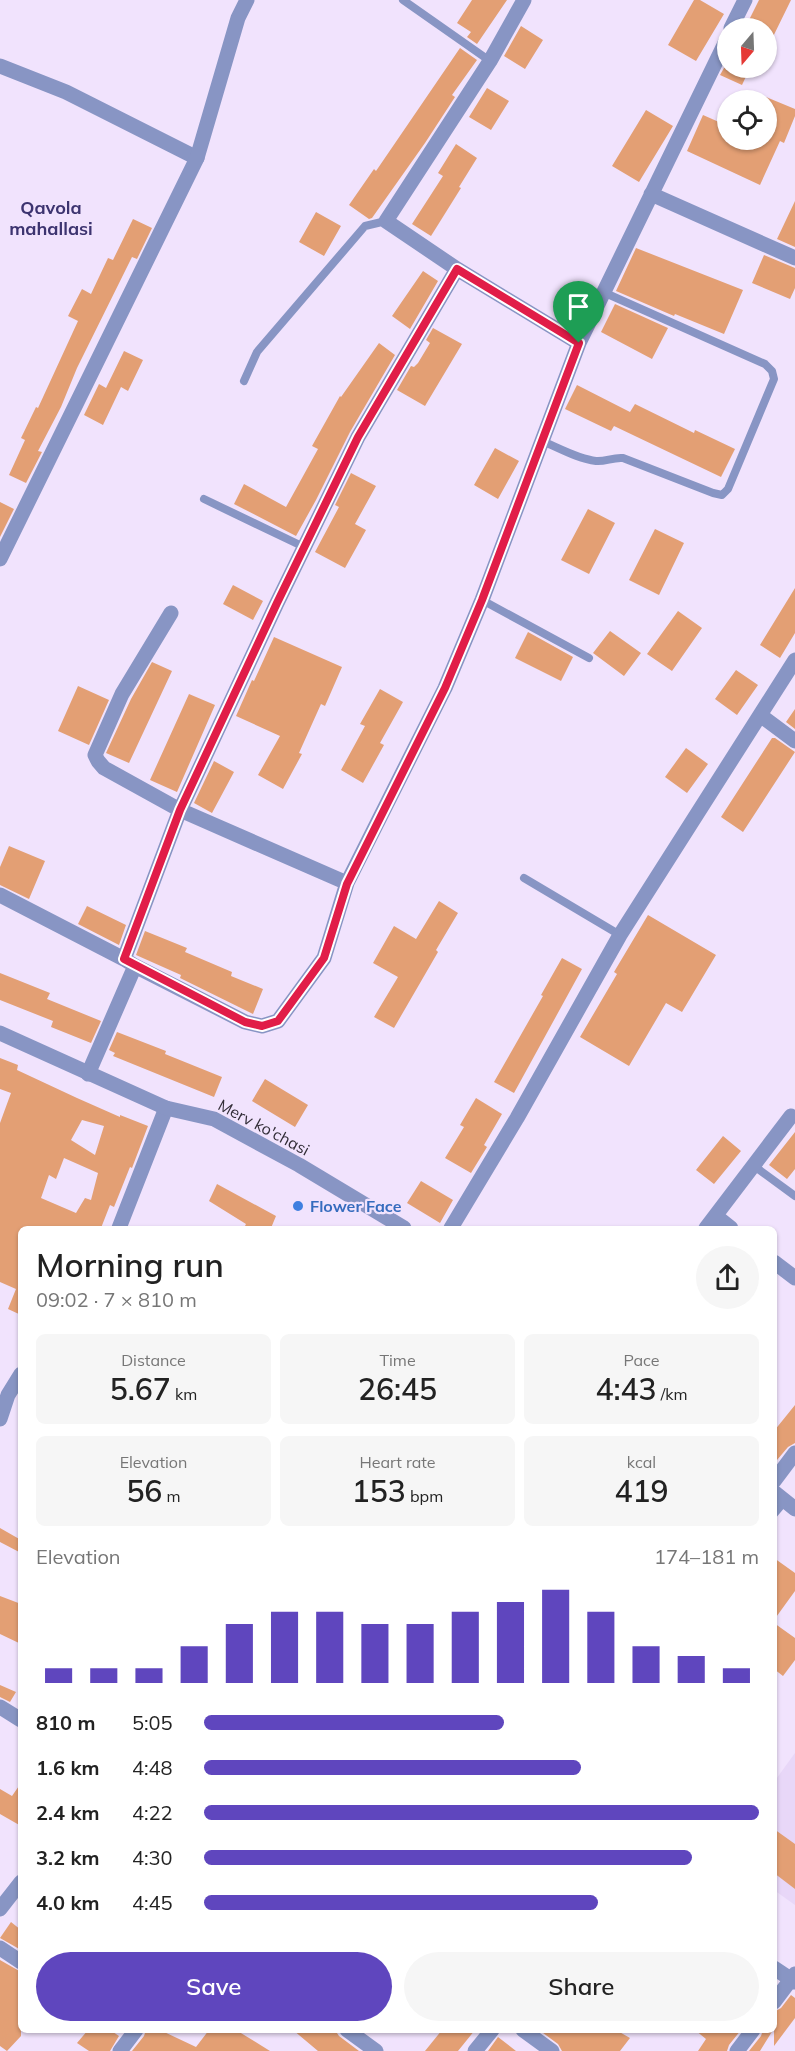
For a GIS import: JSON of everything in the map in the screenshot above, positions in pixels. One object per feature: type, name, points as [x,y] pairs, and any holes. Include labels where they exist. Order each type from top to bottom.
[{"type":"street","points":[[0,559],[197,158],[238,18],[247,0]]},
{"type":"street","points":[[524,0],[490,61],[386,221],[457,269],[579,343]]},
{"type":"street","points":[[736,18],[745,0]]},
{"type":"street","points":[[0,895],[245,1022],[262,1026],[278,1021],[324,958],[347,884],[445,688],[482,600],[579,343],[717,59]]},
{"type":"street","points":[[0,66],[66,92],[197,158]]},
{"type":"street","points":[[651,194],[795,258]]},
{"type":"street","points":[[88,1074],[130,962],[180,810],[358,437],[457,269]]},
{"type":"street","points":[[171,613],[123,694],[95,754],[98,761],[104,768],[180,810],[347,884]]},
{"type":"street","points":[[452,1226],[517,1118],[620,935],[795,660]]},
{"type":"street","points":[[760,716],[795,741]]},
{"type":"street","name":"Merv ko'chasi","points":[[0,1033],[166,1108],[214,1119],[299,1165],[401,1226]]},
{"type":"street","points":[[120,1226],[166,1108]]},
{"type":"street","points":[[711,1222],[791,1116]]},
{"type":"street","points":[[777,1264],[795,1278]]},
{"type":"street","points":[[0,1419],[8,1395],[18,1379]]},
{"type":"street","points":[[777,1477],[795,1453]]},
{"type":"street","points":[[0,1707],[18,1718]]},
{"type":"street","points":[[0,1909],[18,1886]]},
{"type":"street","points":[[0,1948],[18,1960]]},
{"type":"street","points":[[777,1970],[794,1978],[777,1998]]},
{"type":"street","points":[[120,2051],[131,2033]]},
{"type":"street","points":[[351,2033],[376,2051]]},
{"type":"street","points":[[475,2051],[490,2033]]},
{"type":"street","points":[[527,2033],[552,2051]]},
{"type":"street","points":[[737,2051],[751,2033]]},
{"type":"lane","points":[[403,0],[490,61]]},
{"type":"lane","points":[[244,381],[257,352],[365,226],[386,221]]},
{"type":"lane","points":[[542,441],[593,461],[604,462],[614,457],[623,458],[722,495],[728,489],[774,379],[772,371],[765,364],[603,292]]},
{"type":"lane","points":[[204,499],[304,548]]},
{"type":"lane","points":[[482,600],[589,658]]},
{"type":"lane","points":[[524,878],[620,935]]},
{"type":"lane","points":[[754,1166],[795,1196]]},
{"type":"shaded area","points":[[795,1753],[795,1905],[777,1892],[777,1778]]},
{"type":"building","points":[[472,0],[507,0],[477,44],[467,37],[471,32],[457,23]]},
{"type":"building","points":[[694,0],[700,0],[724,14],[722,18],[717,18],[717,26],[696,61],[668,45]]},
{"type":"building","points":[[759,0],[791,0],[777,29],[777,18],[750,18]]},
{"type":"building","points":[[521,26],[543,40],[525,69],[504,56]]},
{"type":"building","points":[[460,48],[477,60],[452,95],[455,97],[425,143],[372,218],[369,219],[349,205],[374,169],[376,171]]},
{"type":"building","points":[[727,78],[745,78],[742,85]]},
{"type":"building","points":[[487,88],[509,101],[491,130],[469,117]]},
{"type":"building","points":[[777,102],[795,109],[795,116],[784,143],[780,141],[777,148]]},
{"type":"building","points":[[646,110],[673,126],[639,182],[612,166]]},
{"type":"building","points":[[703,115],[717,121],[717,150],[776,150],[760,185],[687,151]]},
{"type":"building","points":[[456,144],[477,158],[431,236],[412,224],[443,176],[438,173]]},
{"type":"building","points":[[795,201],[795,247],[777,239]]},
{"type":"building","points":[[316,212],[341,226],[324,256],[299,242]]},
{"type":"building","points":[[133,219],[152,228],[137,259],[132,257],[77,368],[61,407],[38,451],[42,452],[26,483],[9,475],[25,440],[21,438],[36,407],[38,408],[78,321],[68,316],[82,289],[91,294],[108,258],[113,260]]},
{"type":"building","points":[[636,248],[743,290],[724,334],[616,291]]},
{"type":"building","points":[[764,255],[795,268],[795,288],[790,299],[752,283]]},
{"type":"building","points":[[423,271],[438,281],[410,329],[392,316]]},
{"type":"building","points":[[615,304],[668,328],[652,359],[601,332]]},
{"type":"building","points":[[433,328],[462,344],[425,406],[397,390],[411,366],[414,367],[418,363],[430,343],[426,340]]},
{"type":"building","points":[[379,343],[395,355],[350,432],[296,536],[234,504],[244,484],[286,507],[318,449],[312,446],[340,396]]},
{"type":"building","points":[[124,351],[143,360],[128,391],[121,387],[103,425],[84,415],[99,384],[106,388]]},
{"type":"building","points":[[577,385],[630,412],[635,404],[694,433],[695,430],[735,449],[721,477],[614,426],[611,431],[565,409]]},
{"type":"building","points":[[495,448],[519,461],[498,499],[474,485]]},
{"type":"building","points":[[351,473],[376,486],[355,524],[366,530],[345,568],[315,552],[339,507],[335,505]]},
{"type":"building","points":[[0,502],[14,509],[0,537]]},
{"type":"building","points":[[588,509],[615,523],[589,574],[561,560]]},
{"type":"building","points":[[655,529],[684,543],[659,595],[629,580]]},
{"type":"building","points":[[233,585],[263,601],[253,620],[223,604]]},
{"type":"building","points":[[795,588],[795,633],[780,658],[760,645]]},
{"type":"building","points":[[678,611],[702,628],[672,671],[647,654]]},
{"type":"building","points":[[610,631],[641,653],[624,676],[593,653]]},
{"type":"building","points":[[528,632],[573,657],[561,681],[515,658]]},
{"type":"building","points":[[274,637],[342,667],[325,706],[321,704],[299,753],[302,754],[283,789],[258,775],[280,736],[236,716]]},
{"type":"building","points":[[152,662],[172,671],[129,763],[106,753],[131,699]]},
{"type":"building","points":[[736,670],[758,685],[737,715],[715,699]]},
{"type":"building","points":[[78,686],[109,700],[89,745],[58,731]]},
{"type":"building","points":[[380,689],[403,702],[380,743],[384,745],[363,783],[341,770],[365,726],[360,724]]},
{"type":"building","points":[[189,694],[215,705],[177,792],[150,780]]},
{"type":"building","points":[[795,709],[795,729],[786,722]]},
{"type":"building","points":[[772,738],[795,752],[743,832],[721,817]]},
{"type":"building","points":[[686,748],[708,764],[687,793],[665,777]]},
{"type":"building","points":[[214,761],[234,772],[212,813],[194,803]]},
{"type":"building","points":[[9,846],[45,861],[29,899],[0,885],[0,867]]},
{"type":"building","points":[[439,901],[458,913],[394,1028],[374,1017],[398,977],[373,963],[394,926],[416,939]]},
{"type":"building","points":[[87,906],[126,925],[119,945],[78,924]]},
{"type":"building","points":[[648,915],[716,955],[682,1012],[666,1003],[629,1066],[580,1037],[617,974],[614,972]]},
{"type":"building","points":[[145,931],[187,948],[185,952],[232,972],[231,976],[263,989],[253,1014],[180,978],[181,975],[136,955]]},
{"type":"building","points":[[562,958],[582,969],[514,1093],[494,1082]]},
{"type":"building","points":[[0,973],[50,993],[47,999],[101,1021],[91,1043],[51,1027],[53,1021],[0,1000]]},
{"type":"building","points":[[117,1032],[166,1051],[165,1054],[222,1077],[214,1097],[113,1056],[115,1053],[109,1050]]},
{"type":"building","points":[[0,1058],[18,1065],[17,1070],[77,1098],[120,1117],[120,1115],[148,1126],[114,1207],[110,1205],[102,1226],[18,1226],[18,1314],[8,1309],[16,1289],[0,1282],[0,1123],[11,1093],[0,1089]],"holes":[[[82,1120],[104,1126],[95,1155],[71,1140]],[[64,1158],[98,1173],[91,1200],[85,1198],[76,1213],[41,1198],[49,1175],[56,1179]]]},
{"type":"building","points":[[265,1079],[308,1105],[295,1127],[252,1101]]},
{"type":"building","points":[[476,1098],[502,1114],[484,1145],[487,1147],[471,1173],[445,1158],[464,1127],[460,1125]]},
{"type":"building","points":[[795,1132],[795,1169],[787,1179],[769,1165]]},
{"type":"building","points":[[723,1136],[741,1151],[714,1184],[696,1170]]},
{"type":"building","points":[[421,1181],[453,1200],[440,1223],[407,1203]]},
{"type":"building","points":[[217,1184],[276,1216],[272,1226],[245,1226],[246,1224],[209,1201]]},
{"type":"building","points":[[795,1405],[795,1443],[788,1447],[777,1460],[777,1427]]},
{"type":"building","points":[[0,1528],[18,1538],[18,1551],[0,1542]]},
{"type":"building","points":[[777,1560],[795,1573],[795,1591],[777,1616]]},
{"type":"building","points":[[0,1596],[18,1603],[18,1643],[0,1634]]},
{"type":"building","points":[[777,1625],[795,1638],[795,1660],[783,1676],[777,1671]]},
{"type":"building","points":[[0,1685],[16,1692],[10,1702],[0,1697]]},
{"type":"building","points":[[18,1787],[18,1824],[0,1814],[0,1789],[12,1796]]},
{"type":"building","points":[[777,1831],[795,1844],[795,1889],[777,1875]]},
{"type":"building","points":[[11,1922],[18,1928],[18,1948],[0,1938]]},
{"type":"building","points":[[0,1960],[18,1970],[18,2033],[21,2033],[21,2036],[7,2051],[0,2046]]},
{"type":"building","points":[[791,1995],[795,1998],[795,2018],[774,2046],[774,2033],[777,2033],[777,2010]]},
{"type":"building","points":[[85,2033],[114,2033],[119,2036],[110,2051],[89,2051],[77,2043]]},
{"type":"building","points":[[145,2033],[166,2033],[196,2047],[207,2033],[241,2033],[270,2051],[132,2051]]},
{"type":"building","points":[[297,2033],[337,2033],[359,2051],[318,2051]]},
{"type":"building","points":[[440,2033],[473,2033],[458,2051],[425,2051]]},
{"type":"building","points":[[543,2033],[621,2033],[630,2038],[620,2051],[562,2051],[558,2044]]},
{"type":"building","points":[[699,2033],[739,2033],[727,2051],[698,2051],[706,2039]]},
{"type":"building","points":[[762,2033],[771,2033],[760,2051],[749,2051]]},
{"type":"building","points":[[498,2037],[516,2051],[488,2051]]},
{"type":"place","name":"Flower Face","points":[[298,1206]]},
{"type":"district","name":"Qavola mahallasi","points":[[51,217]]},
{"type":"route","points":[[457,269],[579,343],[482,600],[445,688],[347,884],[324,958],[278,1021],[262,1026],[245,1022],[124,959],[180,810],[277,603],[358,437],[457,269]]}]
